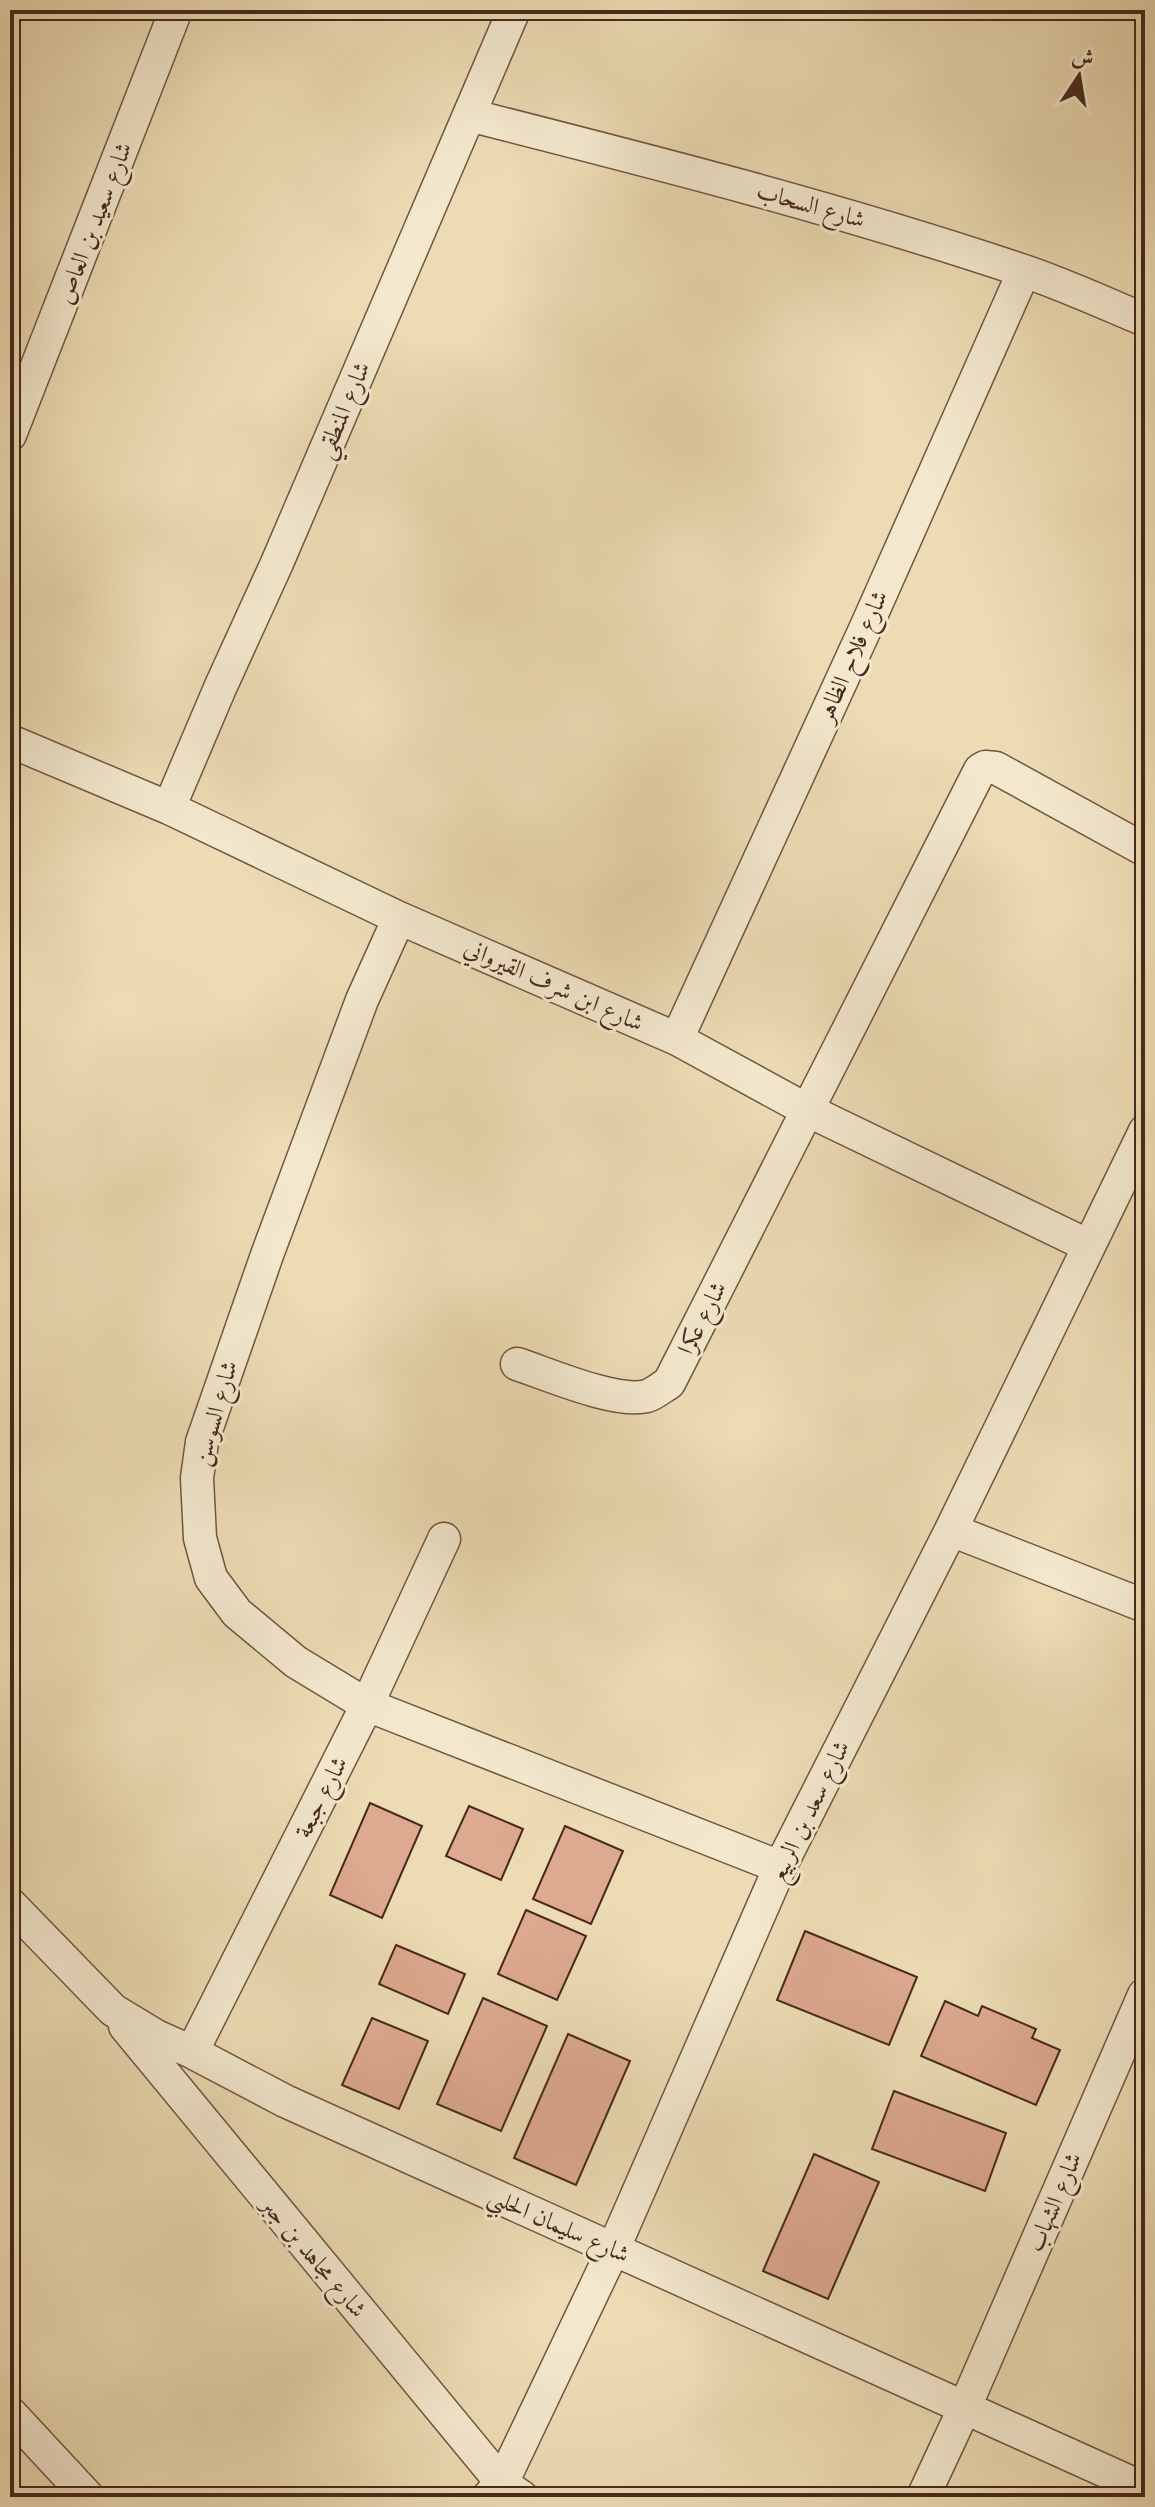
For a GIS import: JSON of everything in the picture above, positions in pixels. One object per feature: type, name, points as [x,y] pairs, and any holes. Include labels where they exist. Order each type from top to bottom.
[{"type":"street","name":"شارع سعيد بن العاص","points":[[10,435],[176,10]]},
{"type":"street","name":"شارع المنطقي","points":[[169,808],[514,10]]},
{"type":"street","name":"شارع السحاب","points":[[469,115],[728,181],[871,222],[1024,271],[1145,320]]},
{"type":"street","name":"شارع فلاح الظاهر","points":[[677,1039],[860,640],[1024,271]]},
{"type":"street","name":"شارع ابن شرف القيرواني","points":[[10,741],[169,808],[399,918],[677,1039],[807,1110],[1089,1246]]},
{"type":"street","name":"شارع عكرا","points":[[517,1364],[606,1394],[648,1396],[669,1383],[980,770],[996,768],[1145,850]]},
{"type":"street","name":"شارع السوسن","points":[[399,918],[362,1000],[267,1255],[202,1442],[197,1478],[200,1538],[211,1578],[237,1613],[296,1662],[367,1705],[780,1867]]},
{"type":"street","name":"شارع سعد بن الربيع","points":[[504,2492],[780,1867],[951,1530],[1145,1131]]},
{"type":"street","points":[[951,1530],[1145,1606]]},
{"type":"street","name":"شارع جبعة","points":[[192,2052],[367,1705],[444,1539]]},
{"type":"street","name":"شارع سليمان الحلبي","points":[[10,1904],[113,2010],[156,2036],[285,2101],[1145,2489]]},
{"type":"street","name":"شارع الشهاب","points":[[923,2497],[1144,1995]]},
{"type":"street","name":"شارع مجاهد بن جبر","points":[[113,2010],[504,2492]]},
{"type":"street","points":[[10,2413],[88,2497]]},
{"type":"building","points":[[370,1803],[422,1826],[382,1918],[330,1895]]},
{"type":"building","points":[[469,1806],[523,1829],[501,1880],[446,1856]]},
{"type":"building","points":[[565,1826],[623,1851],[591,1924],[533,1899]]},
{"type":"building","points":[[526,1910],[586,1936],[557,2000],[498,1974]]},
{"type":"building","points":[[805,1931],[917,1977],[889,2045],[777,2000]]},
{"type":"building","points":[[396,1945],[465,1974],[448,2014],[379,1984]]},
{"type":"building","points":[[483,1998],[547,2026],[501,2131],[437,2104]]},
{"type":"building","points":[[945,2001],[978,2016],[982,2006],[1036,2029],[1032,2038],[1060,2050],[1036,2105],[921,2056]]},
{"type":"building","points":[[372,2018],[428,2041],[399,2109],[342,2085]]},
{"type":"building","points":[[568,2034],[630,2061],[576,2185],[514,2158]]},
{"type":"building","points":[[894,2091],[1006,2133],[985,2191],[872,2149]]},
{"type":"building","points":[[814,2154],[879,2182],[828,2299],[763,2271]]}]
